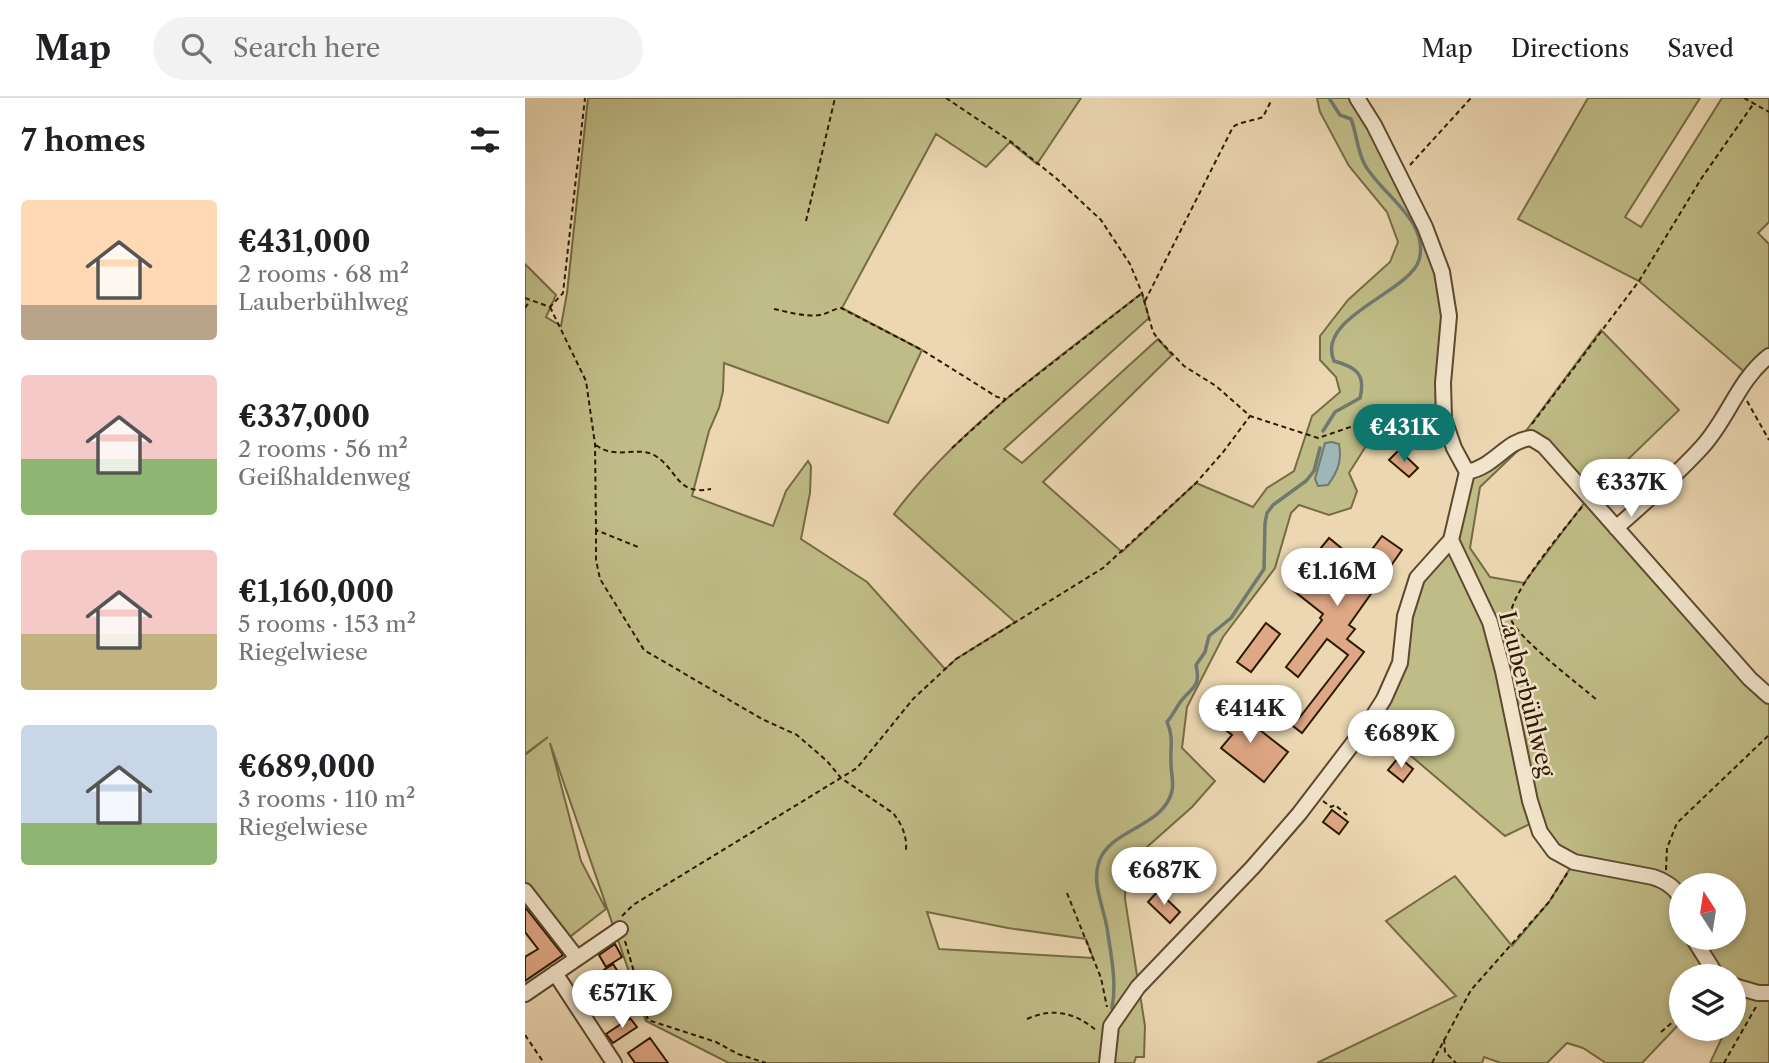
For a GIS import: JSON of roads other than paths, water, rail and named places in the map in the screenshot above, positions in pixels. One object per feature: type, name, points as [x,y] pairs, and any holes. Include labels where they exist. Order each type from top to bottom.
[{"type":"street","points":[[1107,1063],[1111,1026],[1138,986],[1253,867],[1314,794],[1384,699],[1400,663],[1405,617],[1417,578],[1451,540],[1467,472],[1454,448],[1444,419],[1443,383],[1450,316],[1442,272],[1425,227],[1374,125],[1357,98]]},
{"type":"street","points":[[1616,528],[1703,447],[1738,392],[1758,365],[1769,356]]},
{"type":"street","points":[[1467,472],[1480,469],[1520,439],[1531,438],[1543,446],[1750,679],[1769,696]]},
{"type":"street","name":"Lauberbühlweg","points":[[1451,540],[1490,622],[1530,801],[1540,832],[1554,850],[1574,862],[1653,877],[1669,885]]},
{"type":"street","points":[[525,891],[577,957]]},
{"type":"street","points":[[525,994],[620,929]]},
{"type":"street","points":[[555,973],[614,1063]]},
{"type":"water","points":[[1325,443],[1339,444],[1338,466],[1328,485],[1318,486],[1315,479]]},
{"type":"waterway","points":[[1323,431],[1335,412],[1360,398],[1362,390],[1357,373],[1334,361],[1332,345],[1338,331],[1350,318],[1412,272],[1419,260],[1420,246],[1411,220],[1365,165],[1351,119],[1340,115],[1329,98]]},
{"type":"waterway","points":[[1112,1008],[1113,968],[1098,892],[1098,864],[1109,846],[1151,819],[1167,802],[1173,785],[1171,738],[1167,722],[1197,682],[1196,665],[1205,652],[1209,636],[1231,618],[1264,569],[1267,513],[1273,505],[1306,481],[1314,471],[1320,448]]}]
